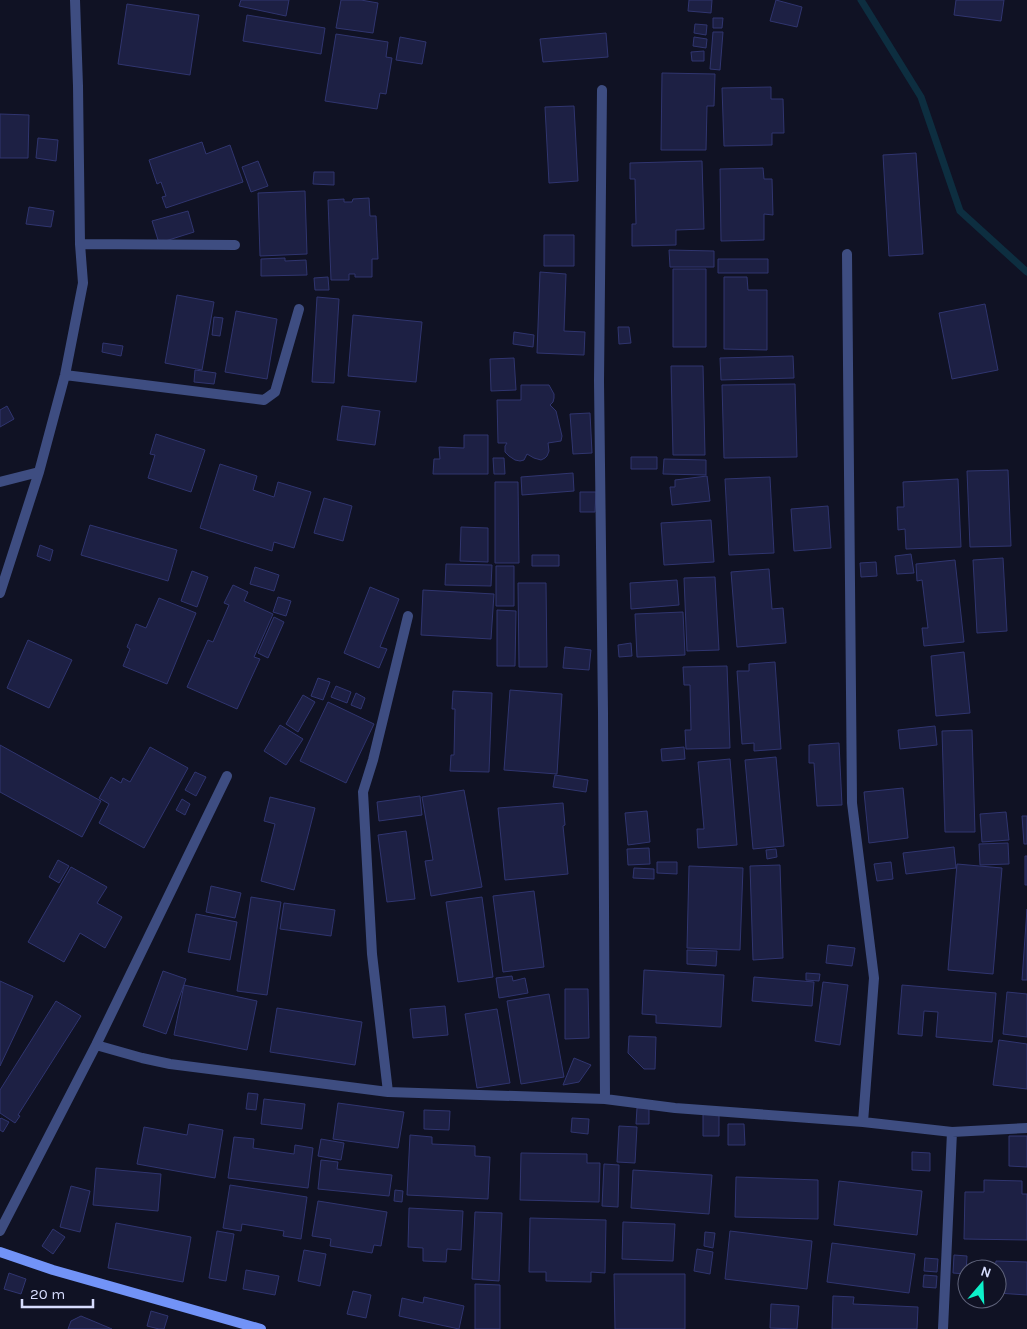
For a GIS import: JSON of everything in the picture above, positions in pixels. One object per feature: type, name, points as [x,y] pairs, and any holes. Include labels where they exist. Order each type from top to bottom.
[{"type":"street","points":[[0,593],[38,472],[65,375],[83,283],[80,244],[75,0]]},
{"type":"street","points":[[602,90],[600,381],[605,1099]]},
{"type":"street","points":[[80,244],[235,245]]},
{"type":"street","points":[[846,254],[852,803],[874,978],[863,1122]]},
{"type":"street","points":[[65,375],[264,400],[275,392],[299,309]]},
{"type":"street","points":[[0,482],[38,472]]},
{"type":"street","points":[[388,1092],[372,954],[364,792],[408,616]]},
{"type":"street","points":[[0,1231],[96,1045],[227,776]]},
{"type":"street","points":[[96,1045],[170,1064],[388,1092],[605,1099],[675,1108],[863,1122],[952,1132],[1027,1128]]},
{"type":"street","points":[[943,1329],[952,1132]]},
{"type":"street","points":[[0,1252],[53,1270],[261,1329]]},
{"type":"building","points":[[241,0],[289,0],[286,16],[239,6]]},
{"type":"building","points":[[341,0],[361,0],[378,3],[373,33],[336,28]]},
{"type":"building","points":[[689,0],[712,0],[711,13],[688,11]]},
{"type":"building","points":[[776,0],[802,7],[797,27],[770,21]]},
{"type":"building","points":[[956,0],[1004,0],[1001,21],[954,15]]},
{"type":"building","points":[[127,4],[199,15],[190,75],[118,64]]},
{"type":"building","points":[[247,15],[325,28],[321,54],[243,41]]},
{"type":"building","points":[[713,18],[723,18],[722,28],[713,28]]},
{"type":"building","points":[[695,24],[707,25],[706,35],[694,33]]},
{"type":"building","points":[[713,32],[723,32],[720,70],[710,69]]},
{"type":"building","points":[[606,33],[608,57],[543,62],[540,39]]},
{"type":"building","points":[[336,34],[388,42],[386,57],[392,58],[386,94],[380,93],[377,109],[325,101]]},
{"type":"building","points":[[400,37],[426,42],[422,64],[396,60]]},
{"type":"building","points":[[694,37],[707,39],[706,48],[693,46]]},
{"type":"building","points":[[704,51],[704,61],[692,61],[691,52]]},
{"type":"building","points":[[662,73],[715,74],[714,106],[707,106],[706,150],[661,150]]},
{"type":"building","points":[[771,87],[771,99],[783,99],[784,133],[772,133],[772,145],[724,146],[722,88]]},
{"type":"building","points":[[574,106],[578,181],[549,183],[545,107]]},
{"type":"building","points":[[0,114],[29,115],[28,158],[0,158]]},
{"type":"building","points":[[38,138],[58,140],[56,161],[36,158]]},
{"type":"building","points":[[202,142],[206,154],[230,145],[243,182],[166,208],[162,197],[166,196],[161,182],[157,184],[149,160]]},
{"type":"building","points":[[916,153],[923,254],[889,256],[883,155]]},
{"type":"building","points":[[258,161],[268,186],[251,192],[242,167]]},
{"type":"building","points":[[702,161],[704,229],[676,230],[676,245],[632,246],[632,224],[636,224],[635,179],[630,179],[630,163]]},
{"type":"building","points":[[763,168],[764,179],[772,179],[773,215],[764,214],[764,240],[721,241],[720,169]]},
{"type":"building","points":[[314,172],[334,172],[334,185],[313,184]]},
{"type":"building","points":[[305,191],[307,254],[260,256],[258,193]]},
{"type":"building","points":[[369,198],[370,216],[376,216],[378,259],[372,259],[372,277],[355,277],[355,274],[349,274],[349,280],[331,280],[328,200],[344,199],[344,202],[352,202],[353,199]]},
{"type":"building","points":[[29,207],[54,211],[51,227],[26,224]]},
{"type":"building","points":[[188,211],[194,232],[159,243],[152,221]]},
{"type":"building","points":[[544,235],[574,235],[574,266],[544,266]]},
{"type":"building","points":[[669,250],[714,251],[714,267],[670,267]]},
{"type":"building","points":[[285,258],[285,261],[306,260],[307,275],[261,276],[261,259]]},
{"type":"building","points":[[718,259],[768,259],[768,273],[718,273]]},
{"type":"building","points":[[673,269],[706,269],[706,347],[673,347]]},
{"type":"building","points":[[540,272],[566,274],[564,331],[585,332],[584,355],[537,353]]},
{"type":"building","points":[[328,277],[329,290],[315,290],[314,278]]},
{"type":"building","points":[[724,277],[747,277],[748,290],[767,290],[767,350],[724,349]]},
{"type":"building","points":[[177,295],[214,302],[202,370],[165,363]]},
{"type":"building","points":[[317,297],[339,299],[334,383],[312,382]]},
{"type":"building","points":[[985,304],[998,370],[952,379],[939,313]]},
{"type":"building","points":[[236,311],[277,319],[267,379],[225,372]]},
{"type":"building","points":[[353,315],[422,322],[416,382],[348,376]]},
{"type":"building","points":[[214,317],[223,318],[220,336],[212,335]]},
{"type":"building","points":[[618,327],[629,327],[631,343],[619,344]]},
{"type":"building","points":[[514,332],[534,335],[533,347],[513,344]]},
{"type":"building","points":[[103,343],[123,346],[121,356],[102,352]]},
{"type":"building","points":[[793,356],[794,378],[721,380],[720,358]]},
{"type":"building","points":[[514,358],[516,390],[491,391],[490,359]]},
{"type":"building","points":[[671,366],[703,366],[705,455],[673,455]]},
{"type":"building","points":[[195,370],[216,373],[214,384],[194,382]]},
{"type":"building","points":[[795,384],[797,457],[724,458],[722,385]]},
{"type":"building","points":[[521,385],[549,385],[554,394],[553,402],[550,405],[556,411],[562,436],[561,441],[548,443],[549,451],[547,456],[541,460],[527,454],[524,460],[515,460],[505,452],[507,443],[498,443],[497,400],[521,400]]},
{"type":"building","points":[[7,406],[14,419],[0,427],[0,410]]},
{"type":"building","points":[[342,406],[380,411],[375,445],[337,440]]},
{"type":"building","points":[[590,413],[592,453],[573,454],[570,414]]},
{"type":"building","points":[[156,434],[205,450],[191,492],[148,478],[155,455],[150,454]]},
{"type":"building","points":[[464,435],[488,435],[488,474],[433,474],[434,459],[440,459],[439,447],[464,448]]},
{"type":"building","points":[[631,457],[657,457],[657,469],[631,469]]},
{"type":"building","points":[[493,458],[504,458],[505,474],[494,474]]},
{"type":"building","points":[[664,459],[706,460],[706,475],[663,474]]},
{"type":"building","points":[[220,464],[257,476],[253,490],[274,497],[278,482],[311,492],[294,548],[274,542],[272,551],[200,528]]},
{"type":"building","points":[[1008,470],[1011,546],[970,547],[967,471]]},
{"type":"building","points":[[573,473],[574,491],[522,495],[521,477]]},
{"type":"building","points":[[707,476],[710,501],[672,505],[670,487],[675,487],[675,480]]},
{"type":"building","points":[[770,477],[774,553],[729,555],[725,479]]},
{"type":"building","points":[[958,479],[961,547],[906,549],[905,529],[898,530],[897,507],[904,507],[903,482]]},
{"type":"building","points":[[495,482],[518,482],[519,563],[495,563]]},
{"type":"building","points":[[580,492],[596,492],[595,512],[580,512]]},
{"type":"building","points":[[324,498],[352,506],[343,541],[314,533]]},
{"type":"building","points":[[828,506],[831,548],[794,551],[791,509]]},
{"type":"building","points":[[711,520],[714,562],[664,565],[661,523]]},
{"type":"building","points":[[90,525],[177,550],[168,581],[81,555]]},
{"type":"building","points":[[461,527],[488,528],[488,562],[460,561]]},
{"type":"building","points":[[40,545],[53,550],[50,561],[37,556]]},
{"type":"building","points":[[911,554],[914,573],[897,574],[895,556]]},
{"type":"building","points":[[532,555],[559,555],[559,566],[532,566]]},
{"type":"building","points":[[1003,558],[1007,631],[977,633],[973,560]]},
{"type":"building","points":[[955,560],[964,642],[924,646],[922,628],[928,628],[922,580],[917,581],[916,564]]},
{"type":"building","points":[[876,562],[877,576],[861,577],[860,563]]},
{"type":"building","points":[[446,564],[492,565],[491,586],[445,585]]},
{"type":"building","points":[[496,566],[514,566],[514,606],[496,606]]},
{"type":"building","points":[[255,567],[279,575],[274,591],[250,584]]},
{"type":"building","points":[[769,569],[772,609],[783,608],[786,643],[737,647],[731,572]]},
{"type":"building","points":[[192,571],[208,577],[197,607],[181,601]]},
{"type":"building","points":[[715,577],[719,650],[687,651],[684,578]]},
{"type":"building","points":[[677,580],[679,605],[631,609],[630,583]]},
{"type":"building","points":[[518,583],[546,583],[547,667],[519,667]]},
{"type":"building","points":[[233,585],[248,592],[244,601],[273,614],[254,657],[260,659],[237,709],[187,687],[208,640],[213,642],[229,605],[224,603]]},
{"type":"building","points":[[370,587],[399,599],[380,647],[387,649],[379,668],[344,653]]},
{"type":"building","points":[[423,590],[494,594],[491,639],[421,635]]},
{"type":"building","points":[[278,597],[291,601],[286,616],[273,612]]},
{"type":"building","points":[[159,598],[196,613],[167,684],[123,666],[130,649],[127,647],[136,624],[146,628]]},
{"type":"building","points":[[497,610],[516,611],[515,666],[497,666]]},
{"type":"building","points":[[683,612],[685,655],[637,657],[635,614]]},
{"type":"building","points":[[274,617],[284,622],[268,658],[258,653]]},
{"type":"building","points":[[28,640],[72,660],[49,708],[7,688]]},
{"type":"building","points":[[631,643],[632,656],[619,657],[618,645]]},
{"type":"building","points":[[565,647],[591,650],[589,670],[563,668]]},
{"type":"building","points":[[964,652],[970,713],[936,716],[931,656]]},
{"type":"building","points":[[775,662],[781,749],[754,751],[754,743],[742,744],[737,671],[749,671],[749,664]]},
{"type":"building","points":[[727,666],[730,748],[686,749],[685,730],[691,730],[690,685],[684,685],[683,667]]},
{"type":"building","points":[[318,678],[330,682],[323,700],[311,696]]},
{"type":"building","points":[[336,686],[351,692],[347,703],[331,697]]},
{"type":"building","points":[[510,690],[562,694],[557,774],[504,770]]},
{"type":"building","points":[[453,691],[492,693],[489,772],[450,771],[451,755],[454,755],[455,709],[452,709]]},
{"type":"building","points":[[356,693],[365,698],[361,709],[351,705]]},
{"type":"building","points":[[303,695],[315,702],[298,732],[286,724]]},
{"type":"building","points":[[328,702],[374,724],[346,783],[300,761]]},
{"type":"building","points":[[280,725],[303,739],[286,765],[264,751]]},
{"type":"building","points":[[935,726],[937,745],[900,749],[898,730]]},
{"type":"building","points":[[972,730],[975,832],[945,832],[942,731]]},
{"type":"building","points":[[839,743],[842,805],[817,806],[814,763],[809,763],[809,745]]},
{"type":"building","points":[[0,745],[101,801],[82,837],[0,792]]},
{"type":"building","points":[[150,747],[188,768],[144,848],[99,823],[109,804],[99,798],[111,777],[121,783],[123,778],[130,782]]},
{"type":"building","points":[[684,747],[685,759],[662,761],[661,749]]},
{"type":"building","points":[[776,757],[784,846],[753,849],[745,760]]},
{"type":"building","points":[[730,759],[737,845],[698,848],[697,829],[704,829],[698,762]]},
{"type":"building","points":[[195,772],[206,777],[196,796],[185,790]]},
{"type":"building","points":[[555,775],[588,780],[586,792],[553,787]]},
{"type":"building","points":[[903,788],[908,838],[869,843],[864,792]]},
{"type":"building","points":[[464,790],[482,887],[431,896],[425,861],[433,860],[422,797]]},
{"type":"building","points":[[420,796],[422,815],[379,821],[377,802]]},
{"type":"building","points":[[270,797],[315,808],[294,890],[261,881],[275,824],[264,821]]},
{"type":"building","points":[[182,799],[190,804],[185,815],[176,810]]},
{"type":"building","points":[[563,803],[565,825],[563,826],[568,874],[505,880],[498,808]]},
{"type":"building","points":[[647,811],[650,842],[628,845],[625,813]]},
{"type":"building","points":[[1006,812],[1009,840],[982,842],[980,814]]},
{"type":"building","points":[[1022,816],[1027,816],[1027,844],[1024,844]]},
{"type":"building","points":[[406,831],[415,899],[387,902],[378,835]]},
{"type":"building","points":[[1008,843],[1009,864],[980,865],[979,844]]},
{"type":"building","points":[[954,847],[956,868],[906,874],[903,853]]},
{"type":"building","points":[[649,848],[650,864],[628,865],[627,849]]},
{"type":"building","points":[[776,849],[777,857],[767,859],[766,850]]},
{"type":"building","points":[[1025,856],[1027,856],[1027,885],[1025,885]]},
{"type":"building","points":[[58,860],[69,866],[59,883],[49,877]]},
{"type":"building","points":[[657,862],[677,862],[677,874],[657,873]]},
{"type":"building","points":[[891,862],[893,879],[877,881],[874,864]]},
{"type":"building","points":[[957,864],[1002,868],[993,974],[948,970]]},
{"type":"building","points":[[780,865],[783,958],[753,960],[750,866]]},
{"type":"building","points":[[689,866],[743,868],[740,950],[687,948]]},
{"type":"building","points":[[71,867],[107,887],[97,903],[122,917],[105,948],[80,933],[64,962],[28,942]]},
{"type":"building","points":[[634,868],[654,869],[654,879],[633,878]]},
{"type":"building","points":[[211,886],[241,893],[235,918],[206,912]]},
{"type":"building","points":[[534,891],[544,967],[503,972],[493,896]]},
{"type":"building","points":[[251,897],[281,902],[267,995],[237,991]]},
{"type":"building","points":[[482,897],[493,977],[458,982],[446,902]]},
{"type":"building","points":[[284,903],[335,910],[331,936],[280,929]]},
{"type":"building","points":[[1027,909],[1027,980],[1022,980]]},
{"type":"building","points":[[196,914],[237,922],[230,960],[188,952]]},
{"type":"building","points":[[828,945],[855,948],[852,966],[826,963]]},
{"type":"building","points":[[687,950],[717,951],[716,966],[687,964]]},
{"type":"building","points":[[644,970],[724,975],[721,1027],[656,1023],[656,1015],[642,1014]]},
{"type":"building","points":[[163,971],[186,979],[166,1034],[143,1026]]},
{"type":"building","points":[[806,973],[820,974],[819,981],[806,980]]},
{"type":"building","points":[[512,976],[513,981],[525,978],[528,993],[499,998],[496,978]]},
{"type":"building","points":[[754,977],[814,982],[812,1006],[752,1001]]},
{"type":"building","points":[[0,981],[33,996],[0,1066]]},
{"type":"building","points":[[823,982],[848,985],[840,1045],[815,1041]]},
{"type":"building","points":[[184,985],[257,1001],[247,1050],[174,1035]]},
{"type":"building","points":[[902,985],[996,993],[992,1042],[936,1037],[938,1012],[924,1011],[922,1036],[898,1034]]},
{"type":"building","points":[[565,989],[588,989],[589,1038],[565,1039]]},
{"type":"building","points":[[1007,992],[1027,994],[1027,1037],[1003,1034]]},
{"type":"building","points":[[549,994],[564,1077],[521,1084],[507,1001]]},
{"type":"building","points":[[56,1001],[81,1016],[18,1115],[20,1116],[15,1123],[0,1113],[0,1090]]},
{"type":"building","points":[[445,1006],[448,1035],[413,1038],[410,1009]]},
{"type":"building","points":[[277,1008],[362,1022],[355,1065],[270,1052]]},
{"type":"building","points":[[497,1009],[510,1083],[477,1088],[465,1014]]},
{"type":"building","points":[[629,1036],[656,1037],[655,1069],[644,1069],[628,1053]]},
{"type":"building","points":[[999,1040],[1027,1044],[1027,1089],[993,1085]]},
{"type":"building","points":[[574,1058],[591,1065],[579,1082],[563,1085]]},
{"type":"building","points":[[248,1093],[258,1094],[256,1110],[246,1109]]},
{"type":"building","points":[[264,1099],[305,1104],[302,1129],[261,1124]]},
{"type":"building","points":[[338,1103],[404,1112],[398,1148],[333,1139]]},
{"type":"building","points":[[637,1108],[649,1108],[649,1124],[636,1124]]},
{"type":"building","points":[[424,1110],[450,1111],[449,1130],[424,1129]]},
{"type":"building","points":[[703,1114],[719,1114],[719,1136],[703,1136]]},
{"type":"building","points":[[1,1118],[9,1122],[3,1132],[0,1130]]},
{"type":"building","points":[[572,1118],[589,1119],[588,1134],[571,1132]]},
{"type":"building","points":[[189,1124],[223,1130],[215,1178],[137,1164],[144,1127],[187,1135]]},
{"type":"building","points":[[728,1124],[744,1124],[745,1145],[728,1145]]},
{"type":"building","points":[[619,1126],[637,1127],[635,1163],[617,1162]]},
{"type":"building","points":[[410,1135],[432,1137],[432,1144],[475,1146],[475,1156],[490,1157],[488,1199],[407,1195]]},
{"type":"building","points":[[1009,1136],[1027,1136],[1027,1167],[1009,1166]]},
{"type":"building","points":[[234,1137],[254,1139],[253,1148],[294,1154],[295,1145],[313,1148],[308,1188],[228,1178]]},
{"type":"building","points":[[321,1139],[344,1143],[341,1160],[318,1156]]},
{"type":"building","points":[[912,1152],[930,1153],[930,1171],[912,1170]]},
{"type":"building","points":[[521,1153],[587,1154],[587,1163],[600,1163],[599,1202],[520,1200]]},
{"type":"building","points":[[321,1160],[338,1162],[337,1169],[392,1175],[389,1196],[318,1189]]},
{"type":"building","points":[[604,1164],[619,1165],[618,1207],[602,1206]]},
{"type":"building","points":[[96,1168],[161,1174],[158,1211],[93,1205]]},
{"type":"building","points":[[633,1170],[712,1175],[709,1214],[631,1208]]},
{"type":"building","points":[[736,1177],[818,1180],[818,1219],[735,1217]]},
{"type":"building","points":[[984,1180],[1022,1181],[1022,1194],[1027,1194],[1027,1240],[964,1239],[965,1192],[984,1192]]},
{"type":"building","points":[[839,1181],[922,1191],[917,1235],[834,1225]]},
{"type":"building","points":[[230,1185],[307,1197],[301,1239],[283,1236],[284,1231],[242,1224],[241,1231],[223,1228]]},
{"type":"building","points":[[71,1186],[90,1191],[80,1232],[60,1227]]},
{"type":"building","points":[[395,1190],[403,1191],[402,1202],[394,1201]]},
{"type":"building","points":[[318,1201],[387,1212],[381,1246],[374,1245],[372,1253],[330,1246],[331,1239],[312,1236]]},
{"type":"building","points":[[409,1208],[463,1211],[461,1250],[447,1249],[446,1262],[423,1261],[423,1248],[408,1247]]},
{"type":"building","points":[[475,1212],[502,1213],[499,1281],[472,1279]]},
{"type":"building","points":[[530,1218],[606,1220],[605,1273],[591,1272],[591,1282],[546,1281],[546,1272],[529,1272]]},
{"type":"building","points":[[623,1222],[675,1224],[673,1261],[622,1259]]},
{"type":"building","points":[[116,1223],[191,1237],[183,1282],[108,1268]]},
{"type":"building","points":[[53,1229],[65,1237],[53,1254],[42,1246]]},
{"type":"building","points":[[217,1231],[234,1234],[226,1281],[209,1278]]},
{"type":"building","points":[[730,1231],[812,1241],[807,1289],[725,1279]]},
{"type":"building","points":[[705,1232],[715,1233],[713,1248],[704,1246]]},
{"type":"building","points":[[832,1243],[915,1254],[909,1293],[827,1282]]},
{"type":"building","points":[[697,1249],[713,1252],[710,1274],[694,1271]]},
{"type":"building","points":[[304,1250],[326,1254],[320,1286],[298,1281]]},
{"type":"building","points":[[954,1255],[967,1256],[967,1259],[957,1259],[957,1273],[953,1273]]},
{"type":"building","points":[[925,1258],[938,1259],[937,1272],[924,1271]]},
{"type":"building","points":[[1007,1261],[1027,1262],[1027,1295],[1007,1294]]},
{"type":"building","points":[[246,1270],[279,1276],[275,1295],[243,1289]]},
{"type":"building","points":[[9,1273],[26,1279],[21,1294],[4,1289]]},
{"type":"building","points":[[614,1274],[685,1274],[685,1329],[615,1329]]},
{"type":"building","points":[[924,1275],[937,1276],[936,1288],[923,1287]]},
{"type":"building","points":[[475,1284],[500,1285],[500,1329],[475,1329]]},
{"type":"building","points":[[353,1291],[371,1295],[366,1318],[347,1314]]},
{"type":"building","points":[[833,1296],[854,1297],[853,1304],[918,1307],[917,1329],[832,1329]]},
{"type":"building","points":[[424,1297],[464,1306],[459,1329],[399,1316],[402,1298],[423,1303]]},
{"type":"building","points":[[771,1304],[799,1306],[797,1329],[770,1328]]},
{"type":"building","points":[[151,1311],[168,1316],[164,1329],[147,1326]]},
{"type":"building","points":[[81,1316],[112,1329],[68,1329],[71,1321]]},
{"type":"waterway","points":[[861,0],[921,97],[960,211],[1027,272]]}]
